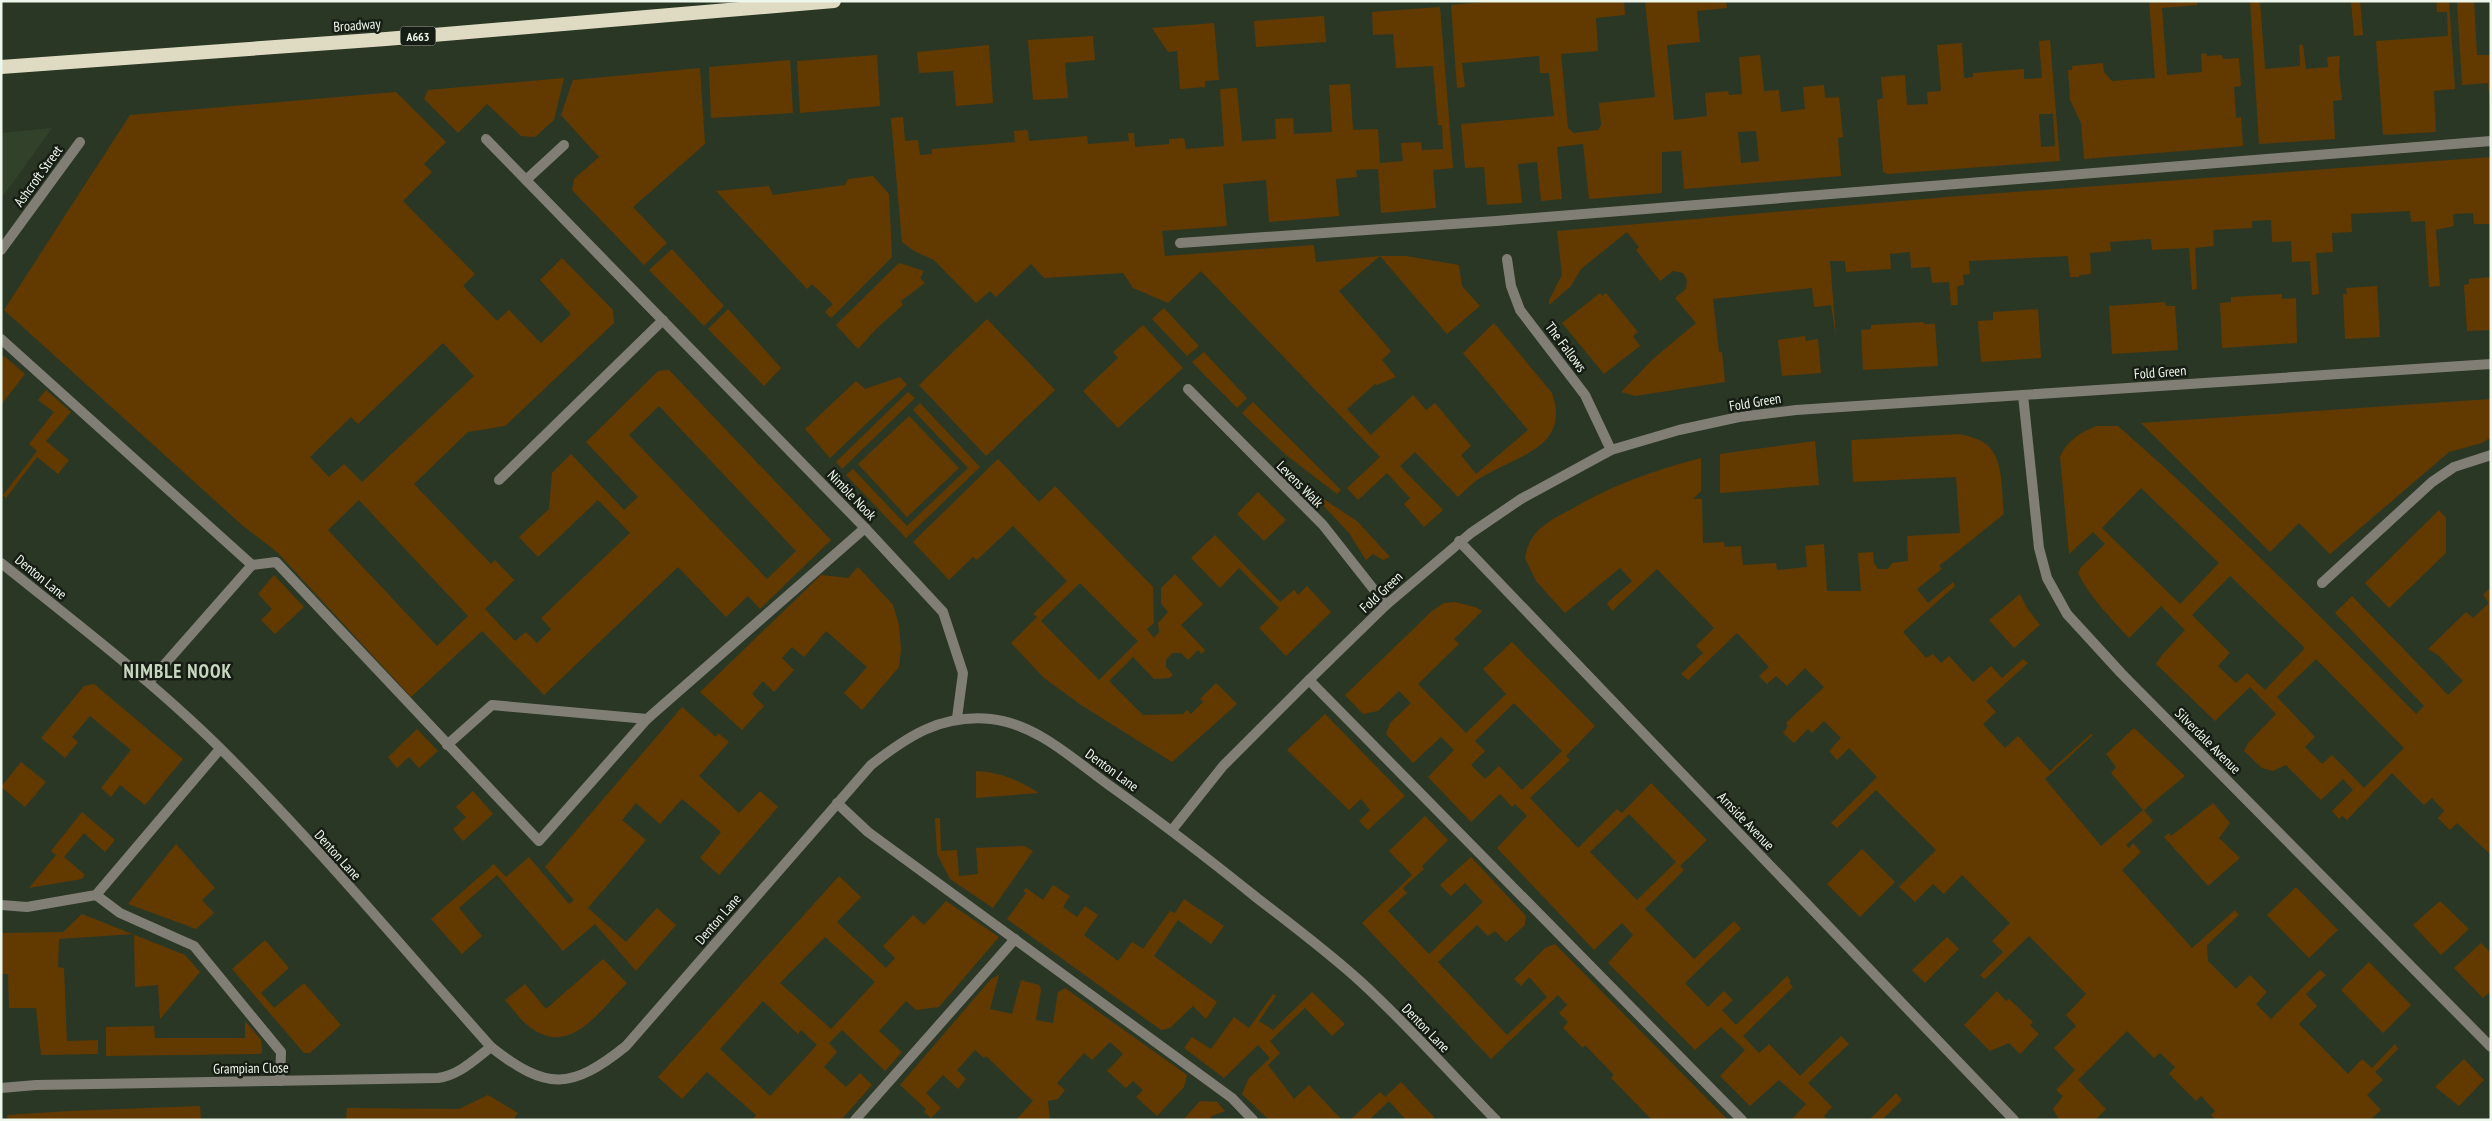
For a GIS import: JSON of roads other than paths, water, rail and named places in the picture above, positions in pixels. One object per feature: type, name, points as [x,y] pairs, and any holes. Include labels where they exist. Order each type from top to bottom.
[{"type":"highway","name":"Broadway","points":[[1,67],[386,39],[834,1]]},
{"type":"street","name":"Nimble Nook","points":[[486,139],[865,528],[943,612],[963,673],[957,718]]},
{"type":"street","points":[[1180,243],[1496,221],[2491,141]]},
{"type":"street","name":"Ashcroft Street","points":[[1,250],[80,142]]},
{"type":"street","points":[[526,180],[564,145]]},
{"type":"street","name":"The Fallows","points":[[1507,259],[1511,286],[1520,310],[1585,395],[1611,450]]},
{"type":"street","points":[[500,480],[663,320]]},
{"type":"street","points":[[1,339],[252,565]]},
{"type":"street","name":"Fold Green","points":[[1172,830],[1223,766],[1386,605],[1459,541],[1521,499],[1611,450],[1679,430],[1739,417],[1796,410],[2491,364]]},
{"type":"street","name":"Levens Walk","points":[[1188,389],[1323,525],[1386,605]]},
{"type":"street","name":"Silverdale Avenue","points":[[2023,395],[2039,548],[2047,578],[2067,614],[2102,653],[2491,1047]]},
{"type":"street","points":[[2322,583],[2432,482],[2454,467],[2491,455]]},
{"type":"street","points":[[149,682],[252,565],[276,562],[539,841],[648,719],[865,528]]},
{"type":"street","name":"Arnside Avenue","points":[[1459,541],[2014,1120]]},
{"type":"street","name":"Denton Lane","points":[[1,563],[149,682],[220,749],[321,857],[491,1047],[517,1067],[538,1078],[582,1076],[603,1064],[626,1046],[870,766],[902,740],[927,728],[957,718],[993,719],[1029,730],[1063,751],[1172,830],[1362,983],[1496,1120]]},
{"type":"street","points":[[1309,680],[1742,1120]]},
{"type":"street","points":[[447,745],[492,705],[648,719]]},
{"type":"street","points":[[1,905],[27,908],[96,895],[220,749]]},
{"type":"street","points":[[837,803],[868,832],[1232,1098],[1253,1120]]},
{"type":"street","points":[[96,895],[120,913],[194,946],[281,1052],[280,1081]]},
{"type":"street","points":[[855,1120],[1015,939]]},
{"type":"street","name":"Grampian Close","points":[[1,1088],[36,1085],[443,1078],[460,1071],[491,1047]]},
{"type":"district","name":"NIMBLE NOOK","points":[[178,671]]}]
